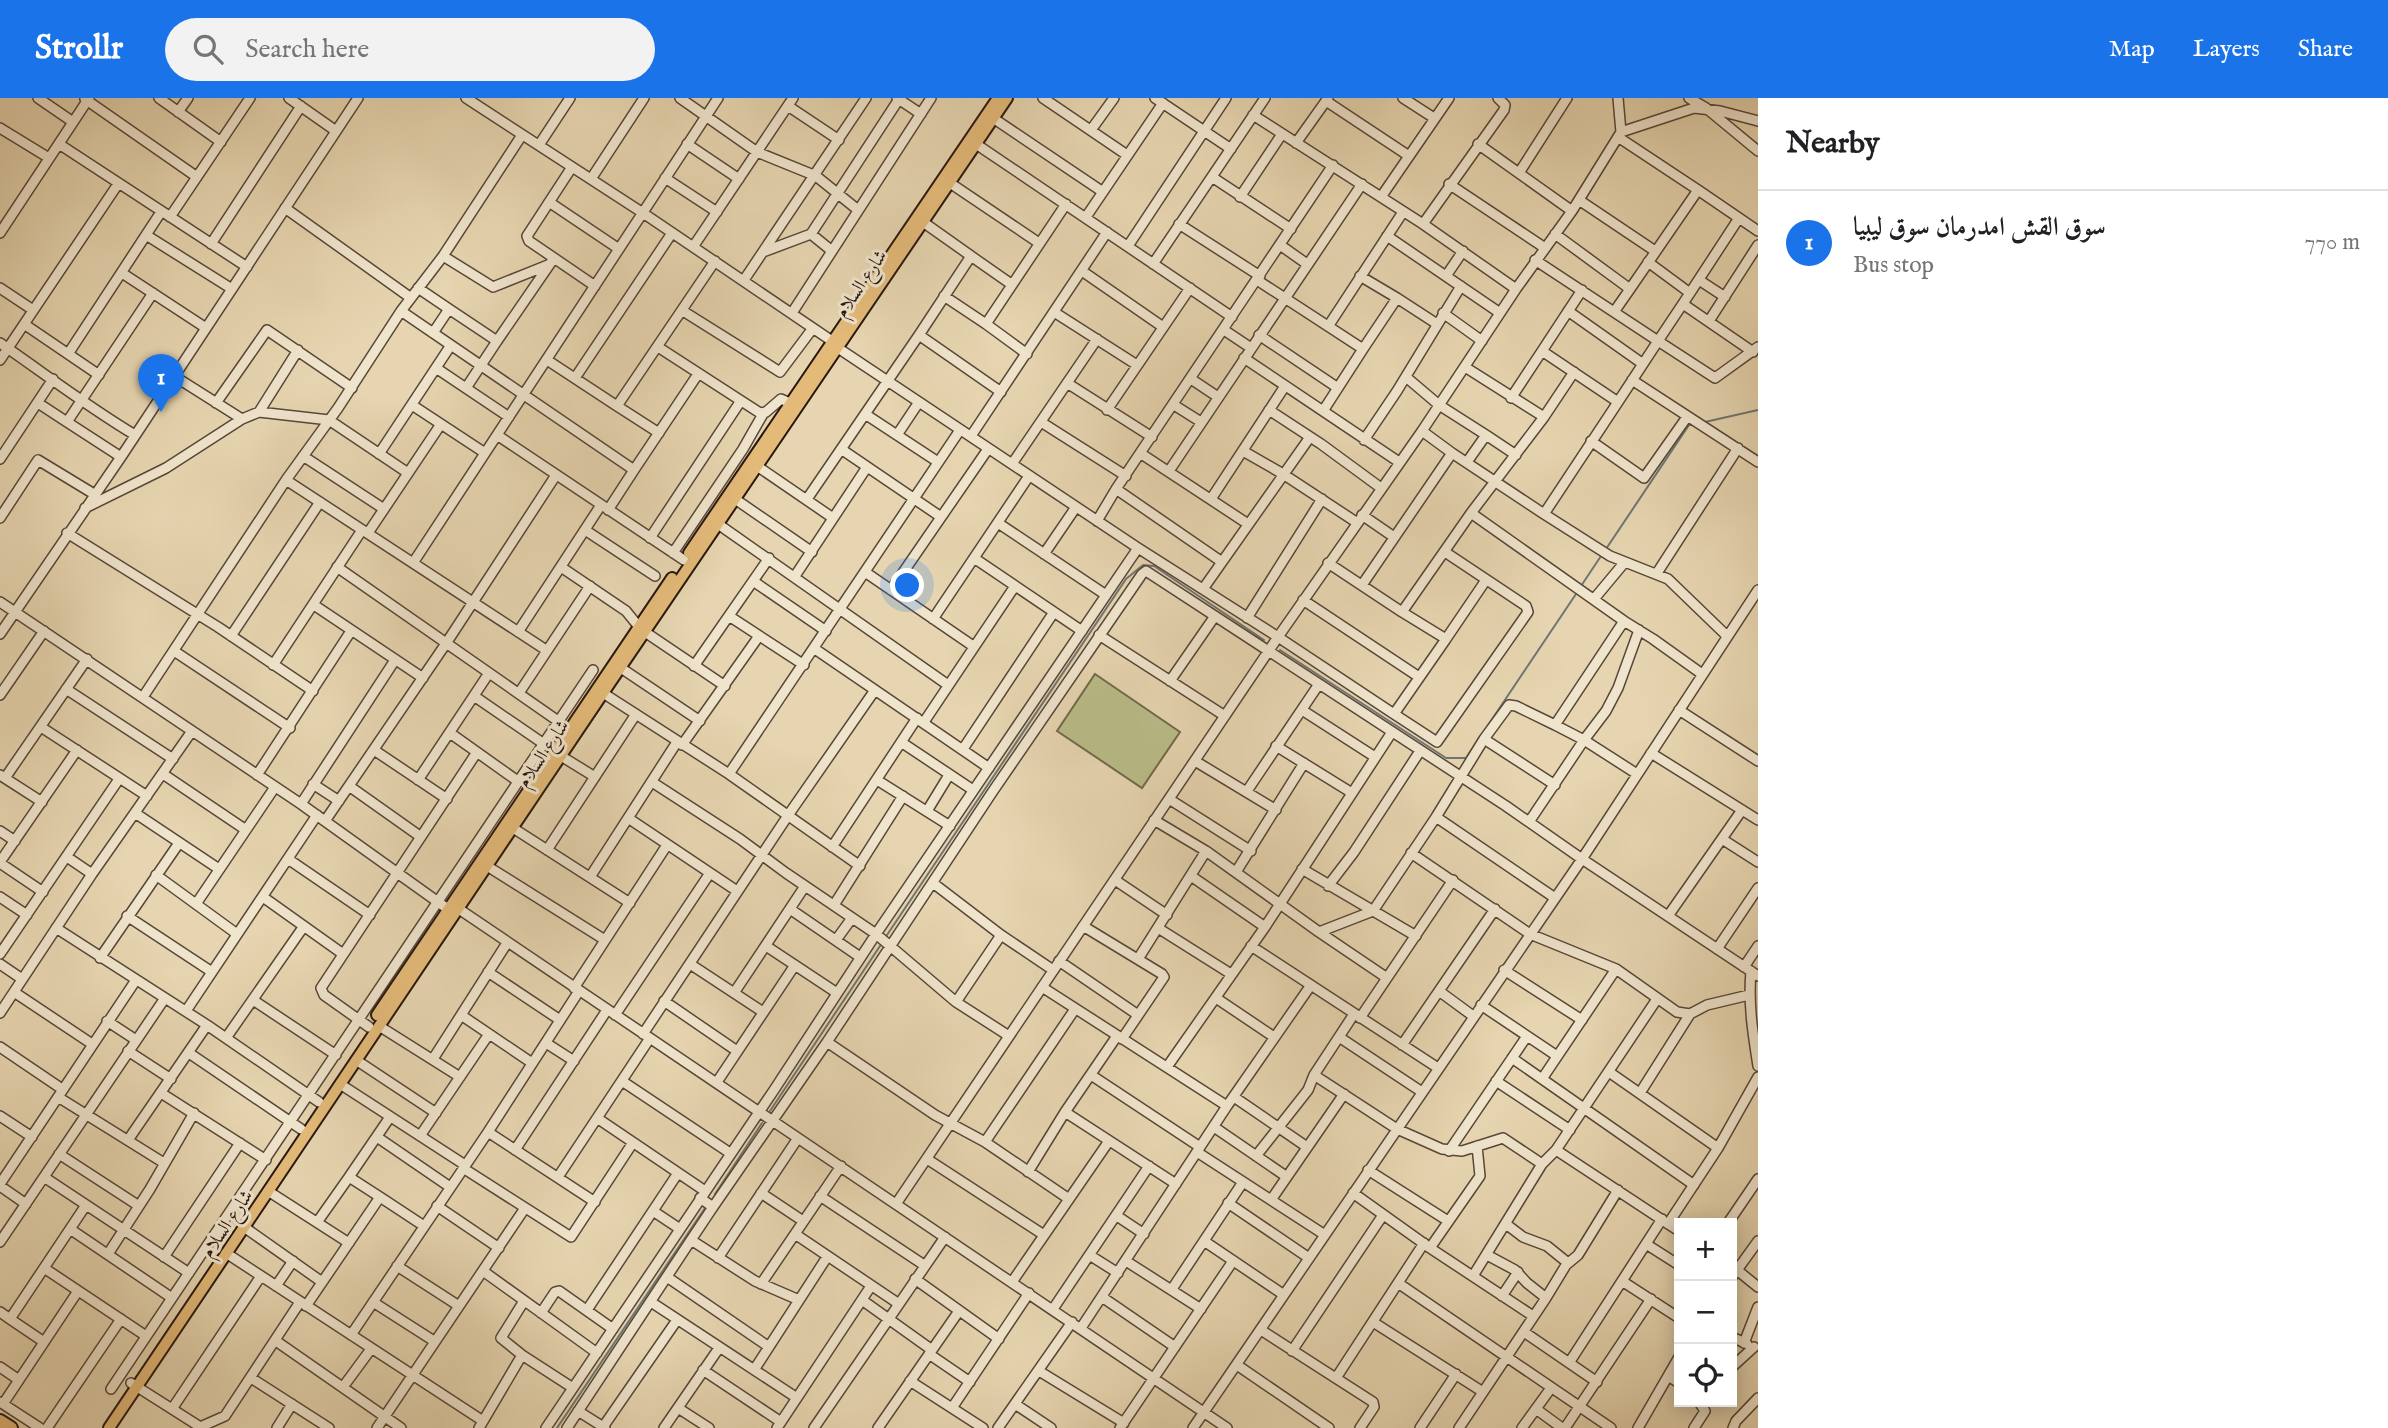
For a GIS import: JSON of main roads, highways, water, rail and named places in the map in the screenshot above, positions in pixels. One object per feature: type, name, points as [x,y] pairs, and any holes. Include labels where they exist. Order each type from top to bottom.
[{"type":"highway","points":[[0,1421],[11,1428]]},
{"type":"main road","name":"شارع السلام","points":[[155,1353],[340,1084],[374,1026],[453,908],[642,630],[735,499],[998,98]]},
{"type":"main road","name":"شارع السلام","points":[[453,908],[487,866],[621,668],[684,560],[790,403],[923,222],[1007,98]]},
{"type":"main road","name":"شارع السلام","points":[[109,1426],[301,1129],[314,1098],[374,1026]]},
{"type":"waterway","points":[[1705,422],[1758,410]]},
{"type":"waterway","points":[[1606,549],[1689,425],[1692,425]]},
{"type":"waterway","points":[[1581,586],[1601,556]]},
{"type":"waterway","points":[[885,938],[1126,579],[1143,565],[1154,566],[1264,640]]},
{"type":"waterway","points":[[1280,650],[1446,758],[1466,758],[1578,591]]},
{"type":"waterway","points":[[770,1111],[882,943]]},
{"type":"waterway","points":[[715,1194],[762,1123]]},
{"type":"waterway","points":[[557,1428],[705,1208]]},
{"type":"place","name":"سوق القش امدرمان سوق ليبيا","points":[[161,412]]}]
